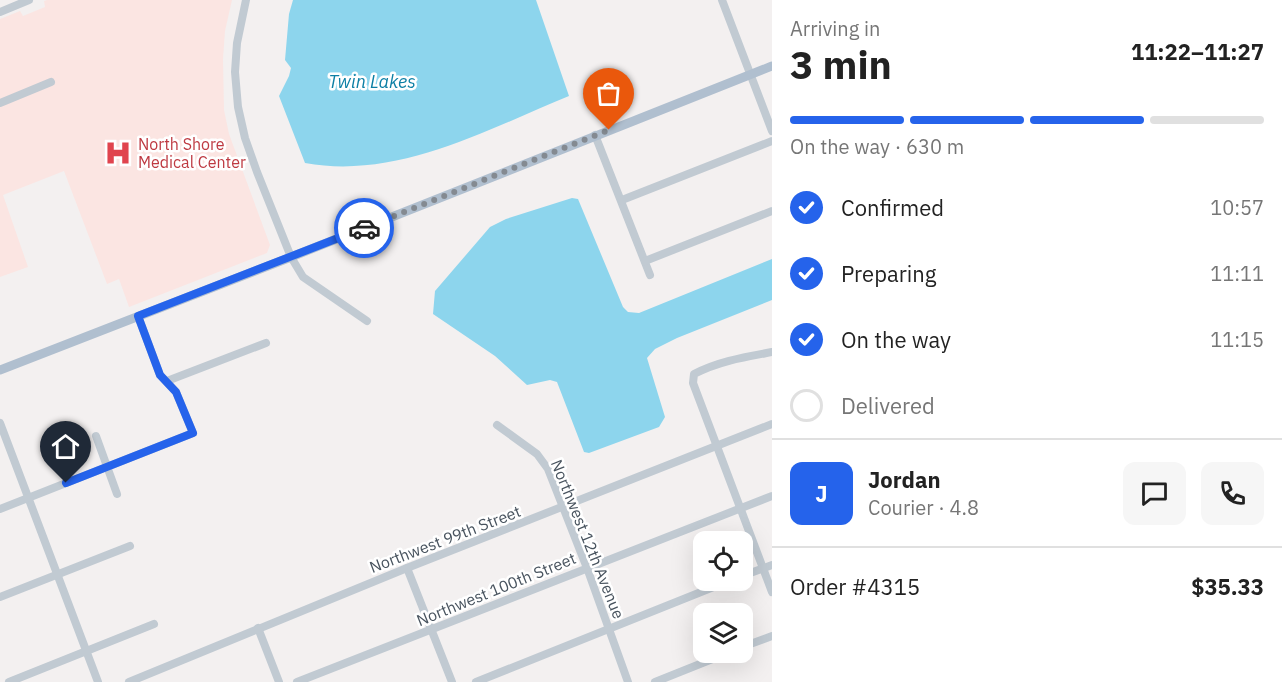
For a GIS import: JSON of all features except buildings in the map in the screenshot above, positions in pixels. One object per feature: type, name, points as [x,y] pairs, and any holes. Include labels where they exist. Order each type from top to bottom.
[{"type":"main road","points":[[0,370],[772,66]]},
{"type":"street","points":[[0,12],[29,0]]},
{"type":"street","points":[[246,0],[237,43],[235,72],[238,107],[245,138],[291,257],[303,277],[367,321]]},
{"type":"street","points":[[722,0],[772,131]]},
{"type":"street","points":[[0,103],[51,82]]},
{"type":"street","points":[[596,135],[650,274]]},
{"type":"street","points":[[622,200],[772,141]]},
{"type":"street","points":[[645,261],[772,210]]},
{"type":"street","points":[[0,509],[193,433],[176,392],[160,375],[138,316]]},
{"type":"street","points":[[167,381],[266,342]]},
{"type":"street","points":[[772,352],[708,366],[694,374],[693,383],[772,592]]},
{"type":"street","points":[[0,423],[98,682]]},
{"type":"street","name":"Northwest 99th Street","points":[[129,682],[407,568],[772,424]]},
{"type":"street","name":"Northwest 12th Avenue","points":[[497,426],[541,458],[548,469],[628,682]]},
{"type":"street","points":[[96,436],[117,494]]},
{"type":"street","name":"Northwest 100th Street","points":[[297,682],[772,496]]},
{"type":"street","points":[[0,597],[130,546]]},
{"type":"street","points":[[753,572],[772,564]]},
{"type":"street","points":[[407,568],[452,682]]},
{"type":"street","points":[[476,682],[704,591]]},
{"type":"street","points":[[9,682],[154,624]]},
{"type":"street","points":[[258,628],[279,682]]},
{"type":"street","points":[[753,643],[772,636]]},
{"type":"street","points":[[656,682],[703,663]]},
{"type":"shaded area","name":"North Shore Medical Center","points":[[232,0],[225,31],[224,110],[229,134],[270,245],[267,253],[129,307],[119,279],[107,284],[64,171],[3,195],[28,267],[0,277],[0,19],[20,11],[23,16],[45,7],[44,1]]},
{"type":"water","name":"Twin Lakes","points":[[293,0],[536,0],[569,96],[473,137],[407,158],[373,164],[339,166],[305,163],[279,96],[291,68],[285,60],[289,14]]},
{"type":"water","points":[[572,198],[578,199],[623,307],[628,312],[639,313],[772,259],[772,300],[677,338],[655,349],[647,358],[665,417],[659,427],[589,453],[584,452],[557,382],[550,380],[527,385],[495,356],[433,314],[435,291],[490,227],[506,219]]},
{"type":"way so far","points":[[364,228],[609,130]]},
{"type":"place","name":"North Shore Medical Center","points":[[118,153]]},
{"type":"route","points":[[66,483],[193,433],[176,392],[160,375],[138,316],[364,228]]}]
